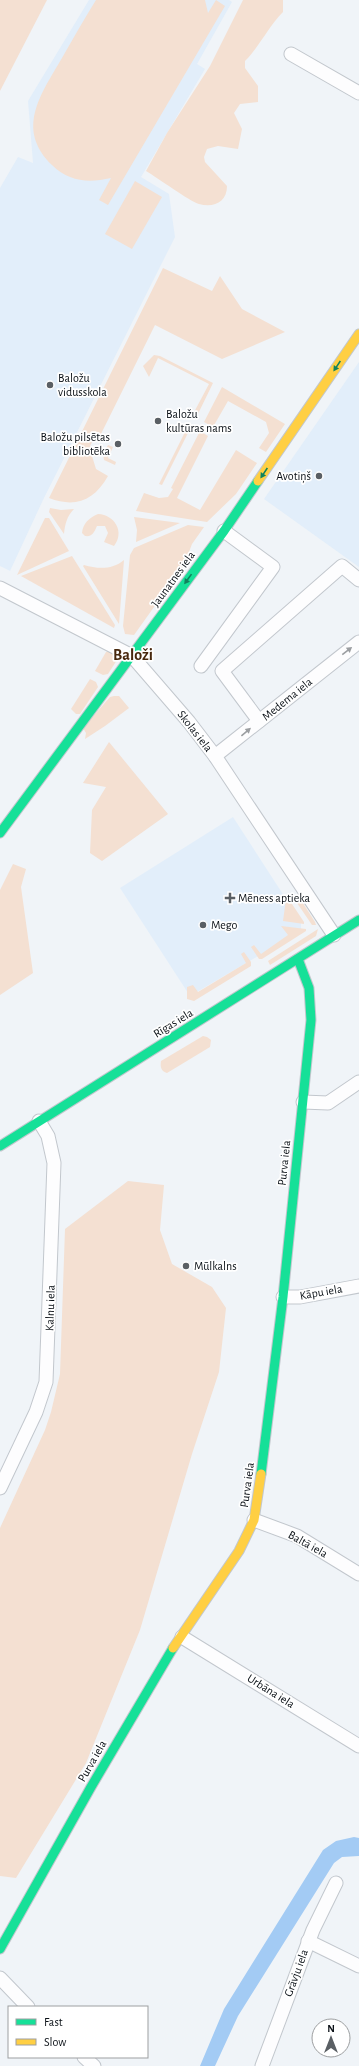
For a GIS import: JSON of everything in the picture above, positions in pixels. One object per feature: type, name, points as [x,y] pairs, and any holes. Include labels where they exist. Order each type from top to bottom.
[{"type":"street","points":[[291,54],[359,93]]},
{"type":"street","name":"Jaunatnes iela","points":[[0,833],[224,531],[359,334]]},
{"type":"street","points":[[201,666],[273,567],[224,531]]},
{"type":"street","points":[[259,721],[222,672],[342,566],[359,580]]},
{"type":"street","name":"Skolas iela","points":[[0,588],[132,656],[189,722],[215,756],[334,935]]},
{"type":"street","name":"Medema iela","points":[[215,756],[359,642]]},
{"type":"street","name":"Rīgas iela","points":[[0,1146],[359,920]]},
{"type":"street","name":"Purva iela","points":[[0,1949],[163,1663],[239,1551],[254,1520],[259,1492],[283,1297],[311,1020],[311,997],[308,978],[298,959]]},
{"type":"street","points":[[303,1102],[328,1103],[359,1082]]},
{"type":"street","name":"Kalnu iela","points":[[0,1488],[36,1412],[46,1382],[54,1163],[48,1136],[39,1121]]},
{"type":"street","name":"Kāpu iela","points":[[283,1297],[300,1297],[359,1286]]},
{"type":"street","name":"Baltā iela","points":[[254,1520],[297,1536],[359,1574]]},
{"type":"street","name":"Urbāna iela","points":[[182,1637],[359,1746]]},
{"type":"street","name":"Grāvju iela","points":[[262,2066],[308,1941],[336,1883]]},
{"type":"street","points":[[308,1941],[359,1966]]},
{"type":"street","points":[[0,1978],[27,2006]]},
{"type":"street","points":[[85,2058],[94,2066]]},
{"type":"shaded area","points":[[0,0],[47,0],[0,91]]},
{"type":"shaded area","name":"Baložu vidusskola","points":[[89,0],[229,0],[232,2],[197,64],[205,69],[141,177],[169,194],[175,237],[43,500],[10,571],[0,566],[0,188],[18,157],[33,163],[28,101]]},
{"type":"shaded area","points":[[96,0],[205,0],[208,13],[216,0],[225,6],[108,205],[99,200],[111,178],[87,181],[72,178],[59,171],[41,152],[35,138],[33,125],[35,112],[46,85]]},
{"type":"shaded area","points":[[243,0],[283,0],[283,12],[245,61],[245,68],[258,86],[258,102],[240,104],[234,113],[242,129],[238,149],[218,146],[207,149],[204,157],[205,162],[227,186],[225,196],[222,200],[214,204],[199,204],[188,199],[146,171],[167,133],[210,66]]},
{"type":"shaded area","points":[[135,181],[162,197],[132,249],[105,234]]},
{"type":"shaded area","points":[[163,268],[212,291],[220,276],[242,309],[285,332],[222,359],[155,325],[98,440],[94,438],[90,446],[95,448],[92,456],[96,469],[108,476],[103,485],[90,497],[75,502],[58,501],[49,498]]},
{"type":"shaded area","points":[[154,355],[160,356],[213,383],[196,418],[192,416],[209,384],[158,358],[149,377],[143,366]]},
{"type":"shaded area","name":"Avotiņš","points":[[359,362],[359,567],[264,499]]},
{"type":"shaded area","points":[[222,387],[285,424],[266,452],[259,448],[269,433],[266,422],[228,401],[213,427],[204,422]]},
{"type":"shaded area","points":[[189,424],[192,425],[162,485],[159,484]]},
{"type":"shaded area","points":[[200,431],[208,436],[177,498],[200,510],[236,450],[257,463],[236,494],[207,522],[136,511],[144,493],[159,498],[168,497],[173,489],[171,488]]},
{"type":"shaded area","points":[[108,445],[113,447],[108,458],[116,462],[115,465],[104,460],[103,454]]},
{"type":"shaded area","points":[[50,508],[61,510],[74,509],[67,520],[64,534],[49,512]]},
{"type":"shaded area","points":[[98,514],[109,517],[116,525],[119,535],[114,546],[104,542],[108,533],[105,526],[97,526],[93,534],[90,536],[85,536],[82,533],[87,521]]},
{"type":"shaded area","points":[[134,517],[180,523],[136,542],[137,530]]},
{"type":"shaded area","points":[[45,518],[49,518],[69,551],[17,575]]},
{"type":"shaded area","points":[[188,525],[204,527],[192,544],[184,565],[134,635],[125,634],[123,626],[130,555],[134,548]]},
{"type":"shaded area","points":[[72,556],[115,625],[114,628],[21,576]]},
{"type":"shaded area","points":[[124,560],[119,624],[83,566],[105,568],[115,566]]},
{"type":"shaded area","points":[[109,651],[116,655],[117,660],[108,674],[103,675],[95,671],[106,652]]},
{"type":"shaded area","points":[[90,679],[96,682],[98,687],[80,714],[76,714],[71,709]]},
{"type":"shaded area","points":[[119,696],[129,708],[85,739],[86,733],[83,728],[110,697]]},
{"type":"shaded area","points":[[109,742],[168,814],[102,861],[90,853],[92,810],[106,787],[83,783]]},
{"type":"shaded area","points":[[233,817],[301,922],[301,931],[190,996],[120,888]]},
{"type":"shaded area","points":[[13,864],[26,869],[21,887],[33,973],[0,995],[0,890]]},
{"type":"shaded area","points":[[299,897],[316,925],[312,925],[295,900]]},
{"type":"shaded area","points":[[288,898],[304,924],[283,921],[286,899]]},
{"type":"shaded area","points":[[281,926],[306,929],[306,931],[262,959],[259,959],[251,947],[254,945],[261,954],[288,935]]},
{"type":"shaded area","points":[[318,929],[316,936],[270,965],[268,961]]},
{"type":"shaded area","points":[[244,952],[251,962],[251,966],[194,1001],[187,999],[187,987],[193,985],[198,992],[246,963],[241,954]]},
{"type":"shaded area","points":[[203,1036],[211,1040],[210,1047],[167,1073],[162,1070],[161,1061]]},
{"type":"shaded area","points":[[128,1181],[164,1185],[160,1230],[172,1264],[212,1287],[226,1308],[219,1372],[192,1454],[140,1630],[86,1763],[16,1878],[0,1876],[0,1528],[45,1430],[60,1374],[65,1229]]},
{"type":"water","points":[[354,1837],[359,1838],[359,1856],[342,1857],[334,1863],[238,2016],[215,2066],[200,2066],[224,2009],[323,1850],[336,1841]]},
{"type":"traffic: fast","points":[[0,833],[224,531],[258,481]]},
{"type":"traffic: fast","points":[[0,1146],[359,920]]},
{"type":"traffic: fast","points":[[261,1474],[283,1297],[311,1020],[309,988],[298,959]]},
{"type":"traffic: fast","points":[[0,1949],[91,1787],[173,1648]]},
{"type":"traffic: slow","points":[[258,481],[359,334]]},
{"type":"traffic: slow","points":[[173,1648],[239,1551],[254,1520],[261,1474]]},
{"type":"place","name":"Baložu vidusskola","points":[[50,385]]},
{"type":"place","name":"Baložu kultūras nams","points":[[158,421]]},
{"type":"place","name":"Baložu pilsētas bibliotēka","points":[[118,444]]},
{"type":"place","name":"Avotiņš","points":[[319,476]]},
{"type":"place","name":"Mēness aptieka","points":[[230,898]]},
{"type":"place","name":"Mego","points":[[203,925]]},
{"type":"place","name":"Mūlkalns","points":[[186,1266]]},
{"type":"district","name":"Baloži","points":[[133,654]]}]
